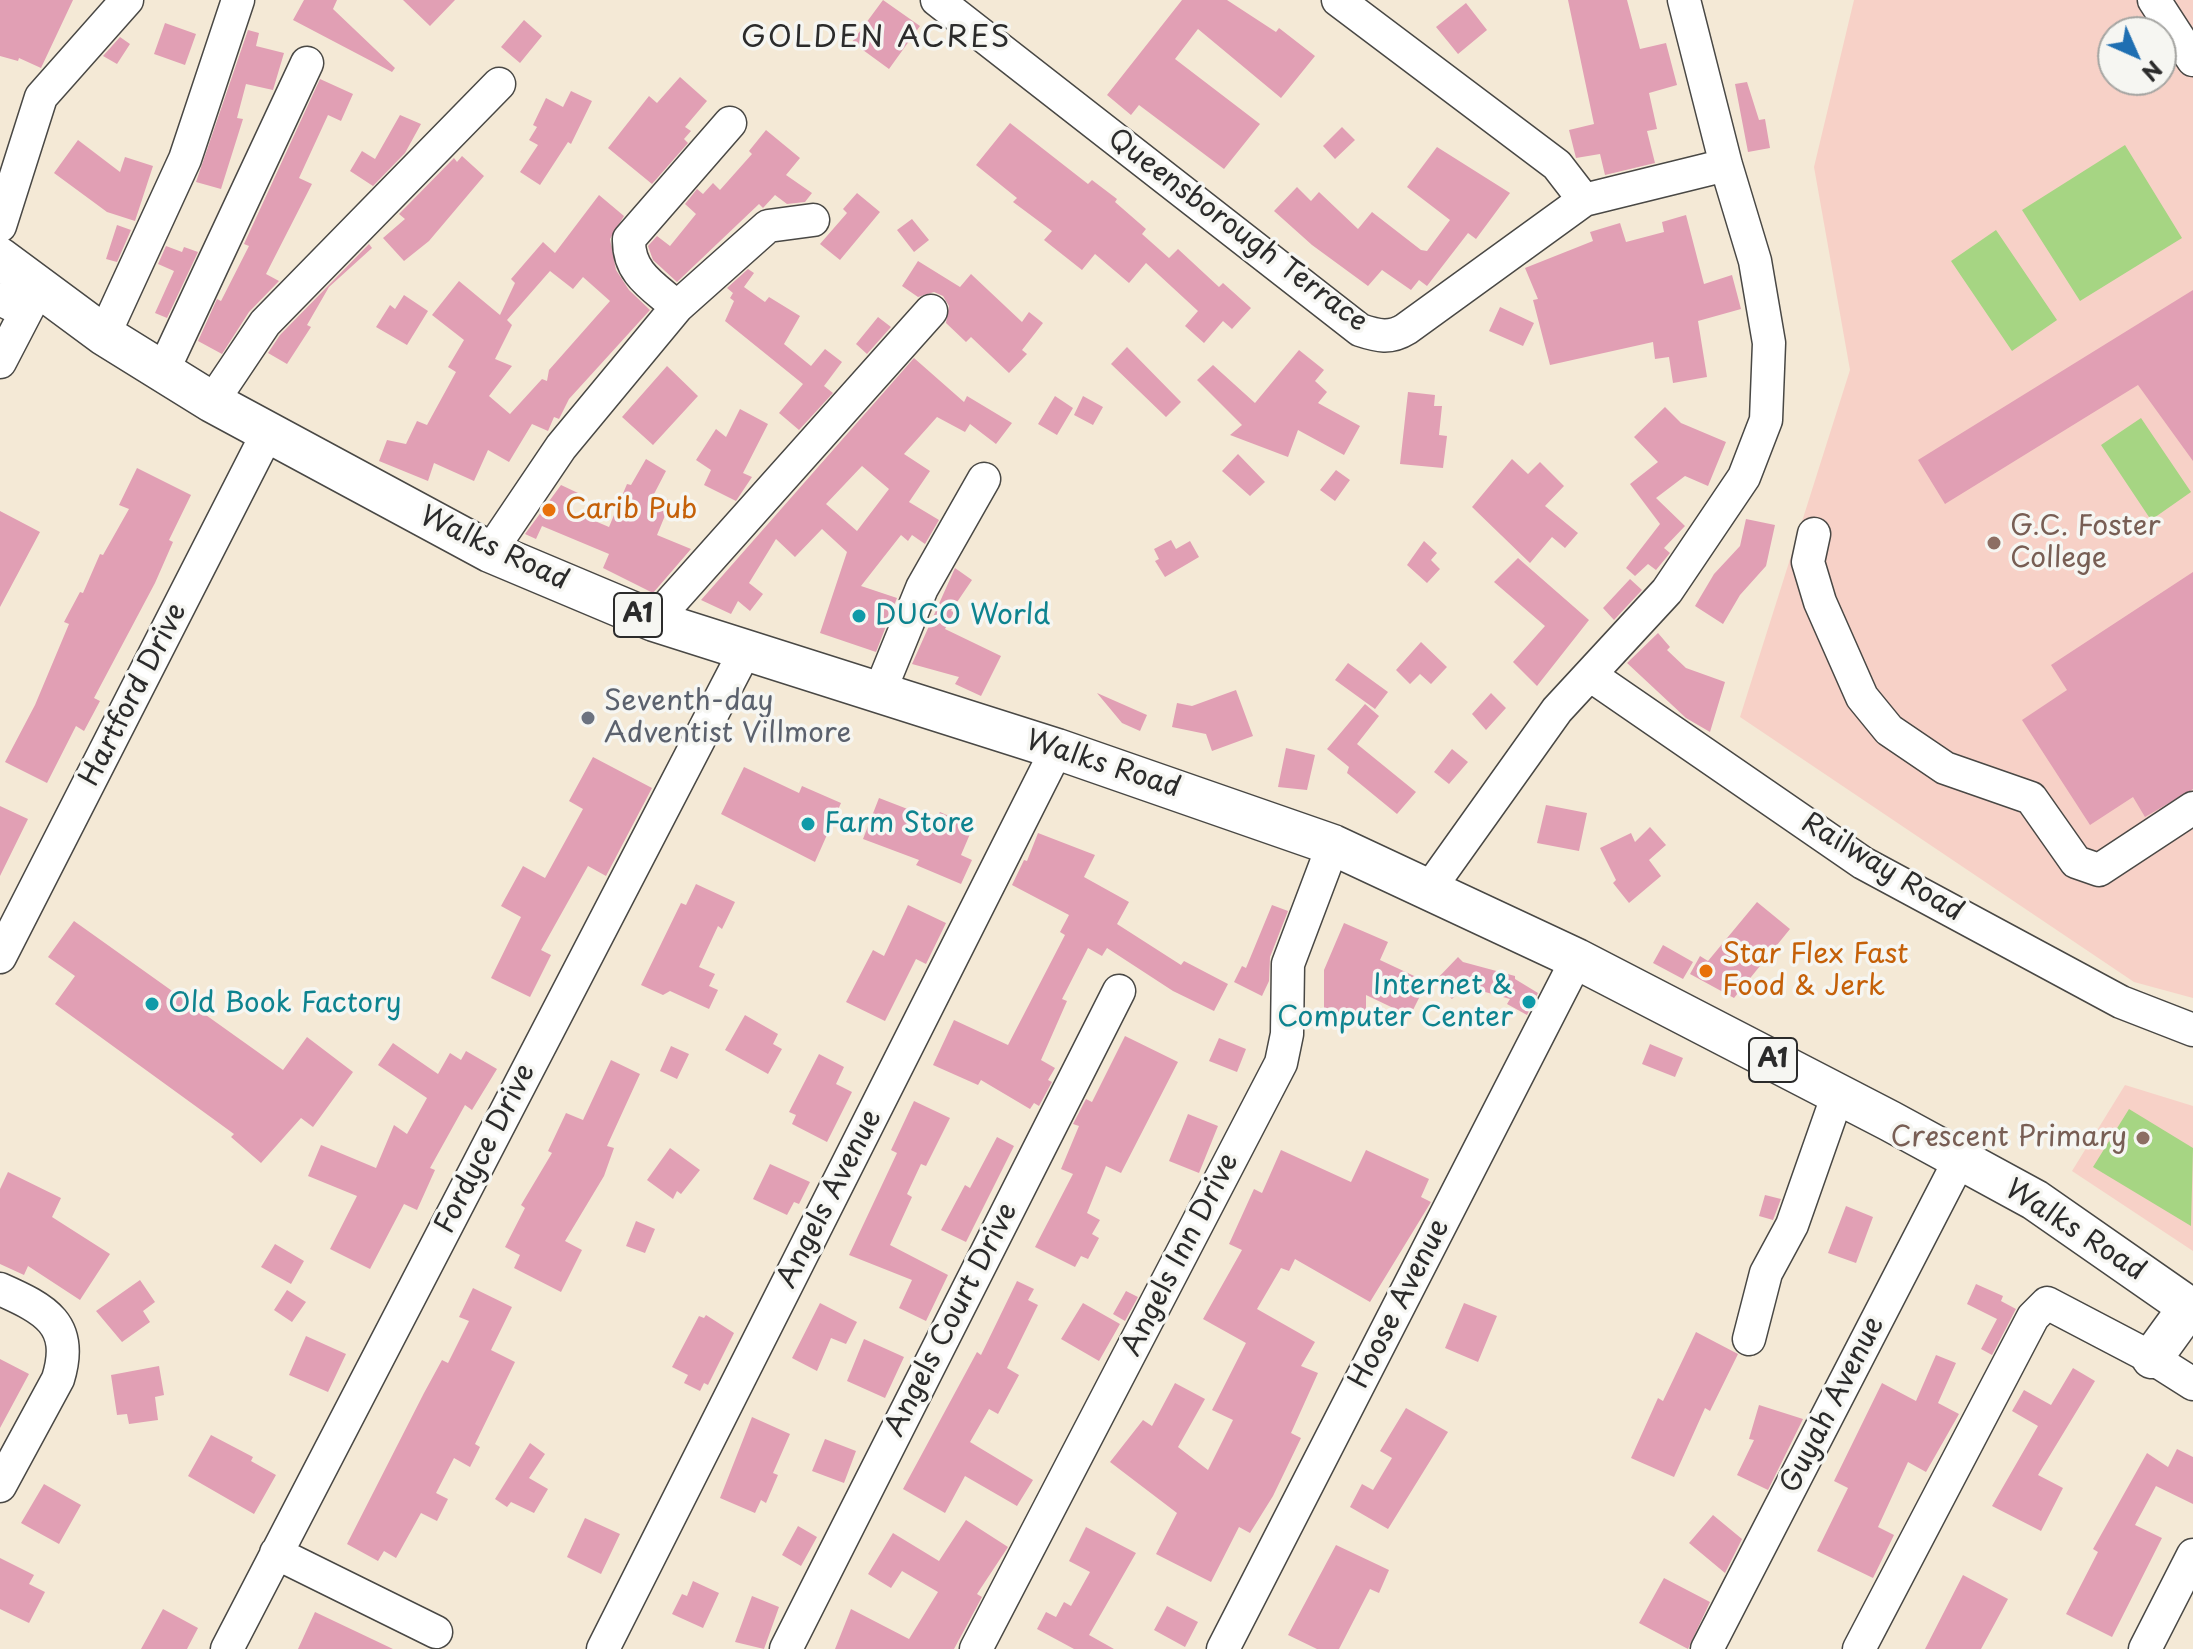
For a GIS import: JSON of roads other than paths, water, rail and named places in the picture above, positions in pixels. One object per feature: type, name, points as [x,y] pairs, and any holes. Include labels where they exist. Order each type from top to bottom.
[{"type":"main road","name":"Walks Road","points":[[0,258],[21,299],[104,335],[267,434],[490,552],[654,621],[1057,749],[1333,845],[1430,888],[1577,959],[2035,1200],[2191,1308]]},
{"type":"main road","points":[[2152,1358],[2191,1308]]},
{"type":"street","points":[[0,226],[41,97],[127,0]]},
{"type":"street","points":[[104,335],[185,159],[238,0]]},
{"type":"street","name":"Queensborough Terrace","points":[[937,0],[1360,330],[1379,337],[1396,335],[1406,329],[1584,200],[1726,165]]},
{"type":"street","points":[[1338,0],[1381,14],[1557,165],[1584,200]]},
{"type":"street","points":[[1430,888],[1557,710],[1667,591],[1744,477],[1766,420],[1769,343],[1755,261],[1726,165],[1684,0]]},
{"type":"street","points":[[2154,0],[2193,60]]},
{"type":"street","points":[[163,371],[307,63]]},
{"type":"street","points":[[212,402],[265,323],[499,84]]},
{"type":"street","points":[[677,307],[642,276],[628,258],[629,239],[730,123]]},
{"type":"street","points":[[490,552],[561,447],[677,307],[768,226],[813,220]]},
{"type":"street","points":[[0,362],[21,299]]},
{"type":"street","points":[[654,621],[931,311]]},
{"type":"street","name":"Hartford Drive","points":[[0,957],[267,434]]},
{"type":"street","points":[[880,691],[922,588],[984,479]]},
{"type":"street","points":[[1814,534],[1808,562],[1843,658],[1862,697],[1900,739],[1945,768],[2031,798],[2076,862],[2099,870],[2193,808]]},
{"type":"street","name":"Fordyce Drive","points":[[227,1649],[746,649]]},
{"type":"street","name":"Railway Road","points":[[1590,675],[1863,863],[2121,1002],[2193,1030]]},
{"type":"street","name":"Angels Avenue","points":[[603,1649],[1057,749]]},
{"type":"street","name":"Angels Inn Drive","points":[[976,1649],[1281,1063],[1287,1034],[1288,964],[1333,845]]},
{"type":"street","name":"Hoose Avenue","points":[[1223,1649],[1577,959]]},
{"type":"street","name":"Angels Court Drive","points":[[786,1649],[1119,991]]},
{"type":"street","points":[[1749,1339],[1766,1273],[1792,1225],[1838,1094]]},
{"type":"street","name":"Guyah Avenue","points":[[1707,1649],[1959,1161]]},
{"type":"street","points":[[0,1289],[42,1309],[56,1323],[63,1341],[64,1360],[58,1379],[0,1486]]},
{"type":"street","points":[[1859,1649],[2033,1317],[2047,1303],[2152,1358],[2193,1384]]},
{"type":"street","points":[[276,1553],[436,1632]]},
{"type":"street","points":[[2145,1649],[2193,1555]]},
{"type":"place","name":"Carib Pub","points":[[549,510]]},
{"type":"place","name":"G.C. Foster College","points":[[1994,543]]},
{"type":"place","name":"DUCO World","points":[[859,616]]},
{"type":"place","name":"Seventh-day Adventist Villmore","points":[[588,718]]},
{"type":"place","name":"Farm Store","points":[[808,824]]},
{"type":"place","name":"Star Flex Fast Food & Jerk","points":[[1706,971]]},
{"type":"place","name":"Internet & Computer Center","points":[[1529,1002]]},
{"type":"place","name":"Old Book Factory","points":[[152,1004]]},
{"type":"place","name":"Crescent Primary","points":[[2143,1138]]},
{"type":"district","name":"GOLDEN ACRES","points":[[876,39]]}]
